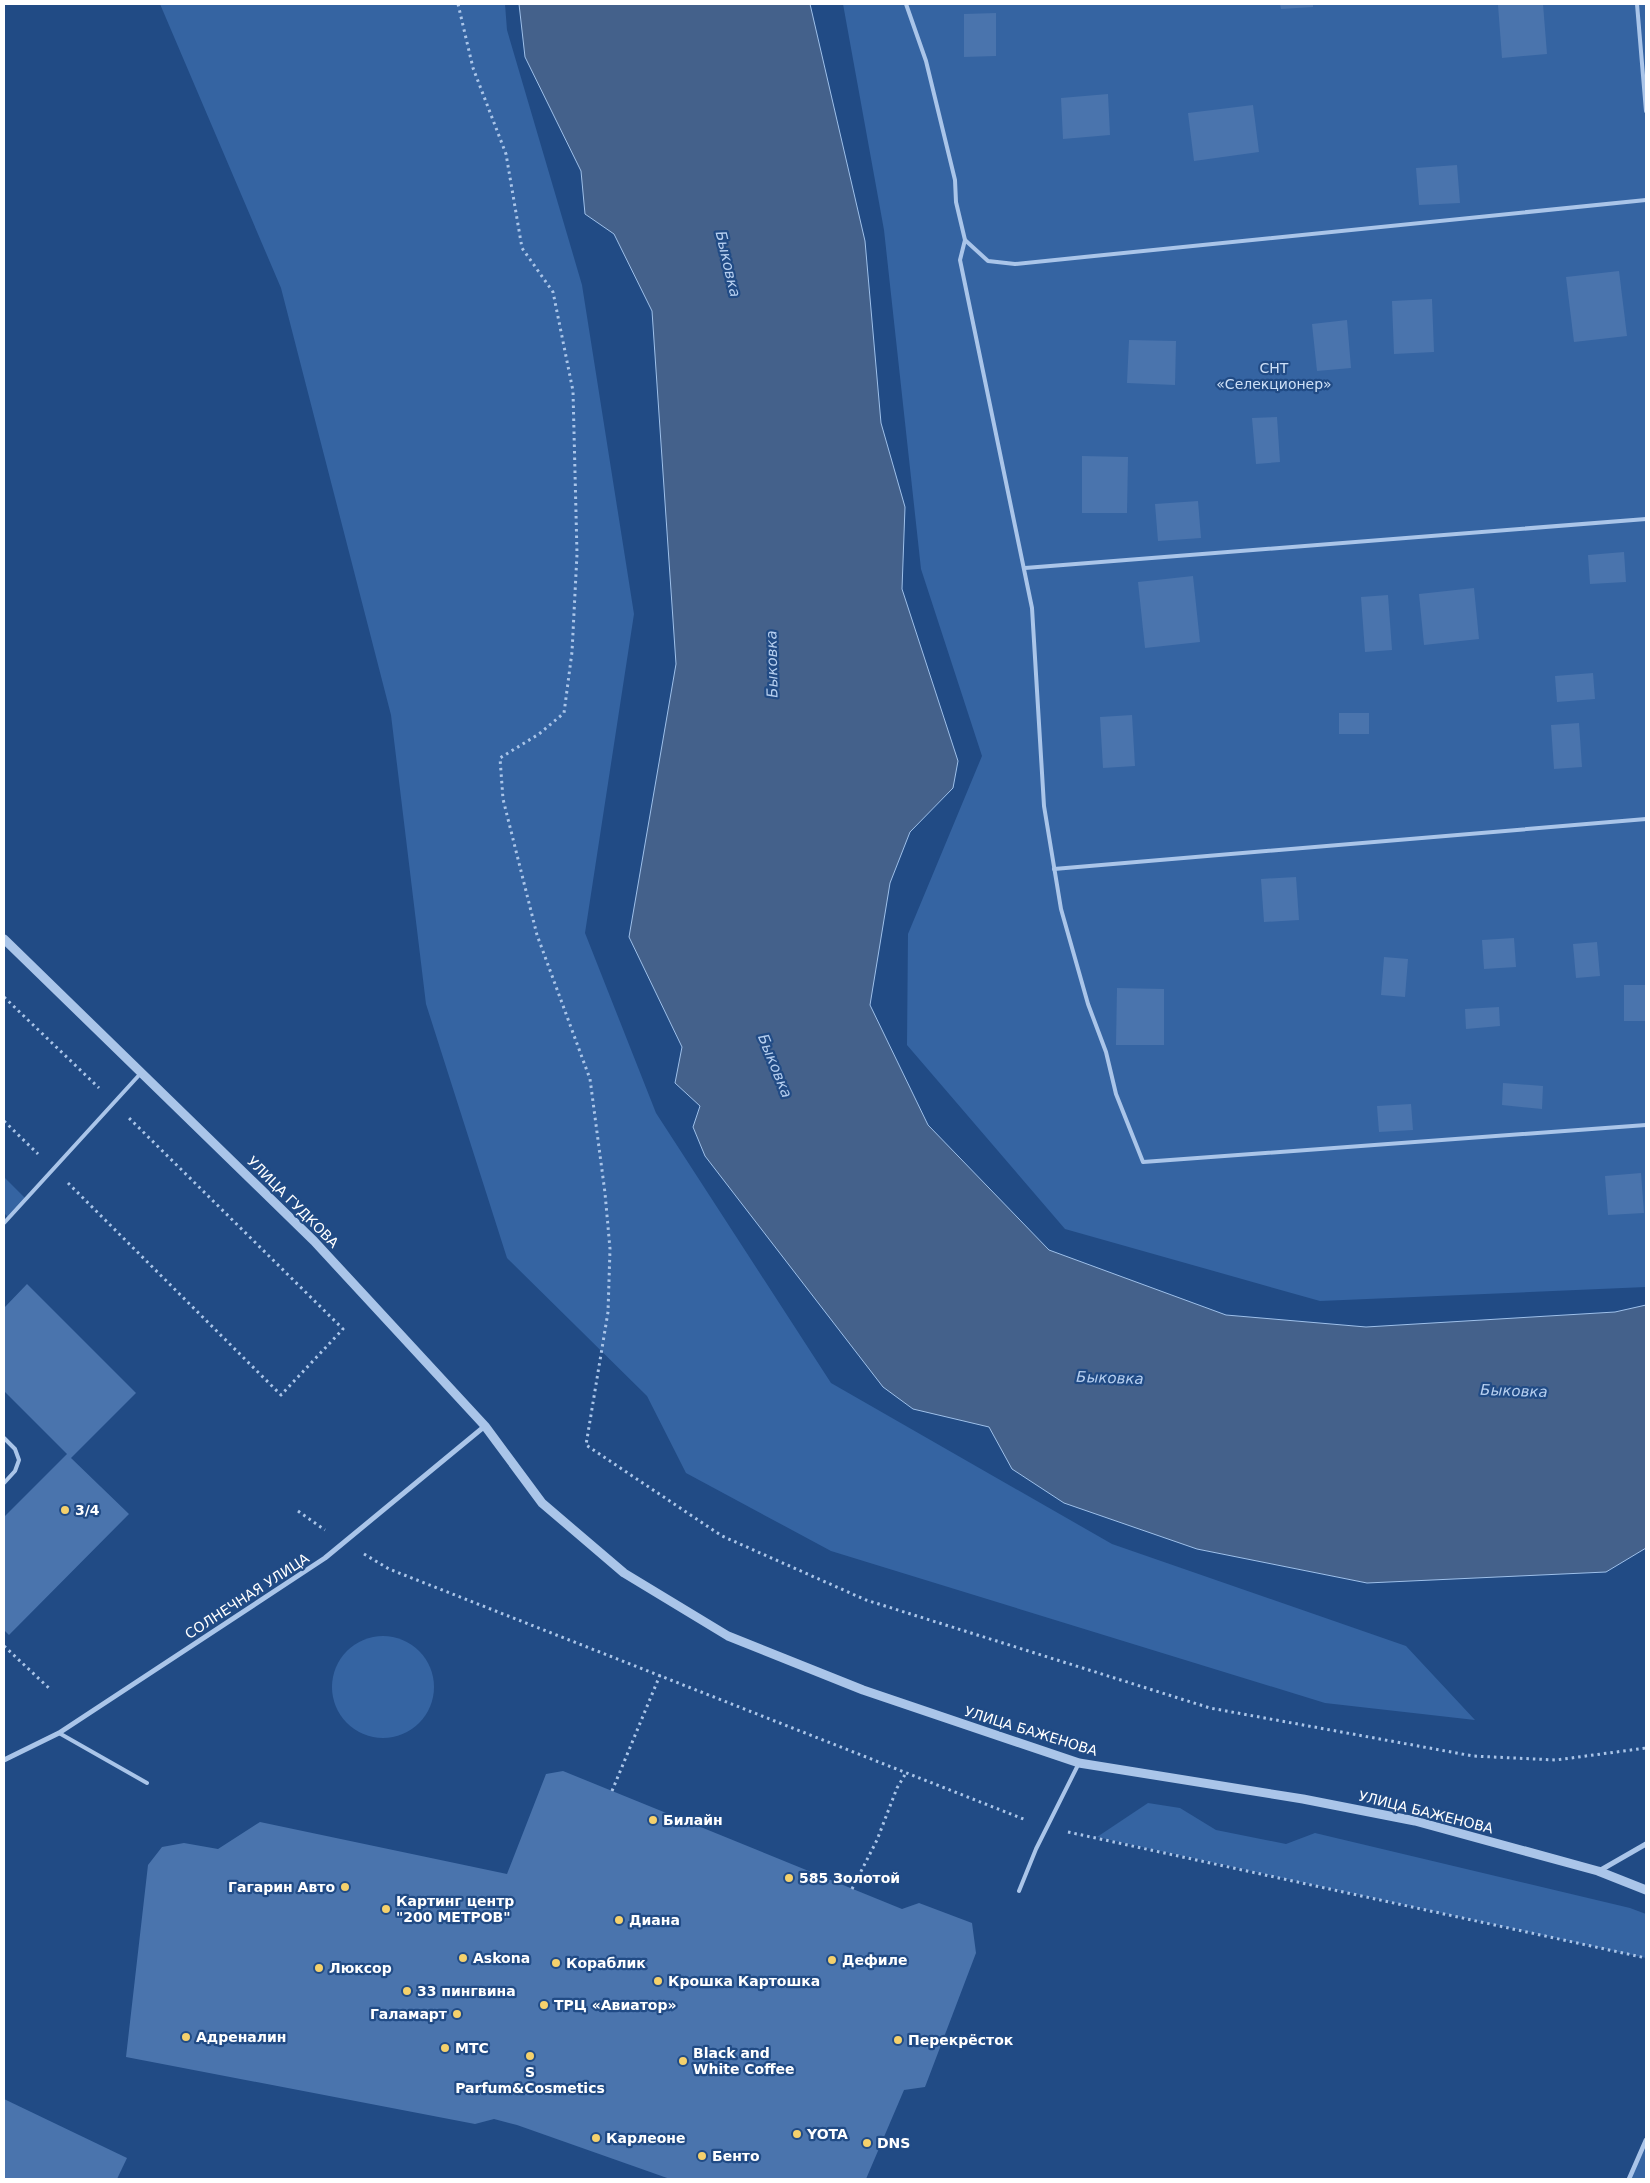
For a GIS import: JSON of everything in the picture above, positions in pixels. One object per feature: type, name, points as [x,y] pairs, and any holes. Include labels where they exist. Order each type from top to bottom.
[{"type":"street","name":"УЛИЦА ГУДКОВА","points":[[4,939],[314,1241],[485,1426],[542,1503]]},
{"type":"street","name":"СОЛНЕЧНАЯ УЛИЦА","points":[[4,1760],[59,1733],[345,1543],[485,1426]]},
{"type":"street","name":"УЛИЦА БАЖЕНОВА","points":[[542,1503],[624,1573],[728,1636],[863,1690],[1079,1763],[1303,1798],[1415,1821],[1598,1871],[1646,1890]]},
{"type":"street","points":[[1598,1871],[1646,1844]]},
{"type":"street","points":[[1629,2179],[1646,2140]]},
{"type":"lane","points":[[906,4],[926,61],[955,180],[956,202],[965,240],[960,260],[1032,608],[1044,806],[1061,909],[1088,1004],[1106,1052],[1116,1094],[1143,1162],[1646,1125]]},
{"type":"lane","points":[[1637,4],[1646,111]]},
{"type":"lane","points":[[965,240],[988,260],[1015,264],[1646,200]]},
{"type":"lane","points":[[1025,568],[1646,519]]},
{"type":"lane","points":[[1054,869],[1646,819]]},
{"type":"lane","points":[[4,1223],[141,1073]]},
{"type":"lane","points":[[4,1438],[15,1449],[19,1460],[15,1471],[4,1483]]},
{"type":"lane","points":[[59,1733],[147,1783]]},
{"type":"lane","points":[[1019,1891],[1036,1849],[1079,1763]]},
{"type":"path","points":[[458,4],[473,68],[506,154],[522,248],[553,292],[573,391],[577,554],[572,652],[564,713],[539,734],[500,758],[503,799],[536,935],[590,1079],[605,1193],[610,1249],[608,1312],[586,1445],[722,1536],[866,1600],[1210,1708],[1473,1756],[1556,1760],[1646,1748]]},
{"type":"path","points":[[4,996],[343,1329],[281,1395],[54,1168],[4,1121]]},
{"type":"path","points":[[298,1511],[345,1543],[389,1569],[1048,1828],[1097,1837],[1646,1958]]},
{"type":"path","points":[[4,1646],[51,1690]]},
{"type":"path","points":[[612,1791],[660,1675]]},
{"type":"path","points":[[852,1889],[877,1840],[897,1788],[906,1773]]},
{"type":"green space","points":[[160,4],[505,4],[507,30],[582,285],[634,614],[585,933],[656,1113],[831,1383],[1112,1544],[1406,1646],[1475,1720],[1325,1703],[831,1551],[686,1473],[647,1396],[507,1258],[426,1004],[391,715],[281,288]]},
{"type":"green space","name":"СНТ «Селекционер»","points":[[843,4],[1646,4],[1646,1287],[1320,1301],[1065,1229],[907,1045],[908,934],[982,756],[921,569],[884,230]]},
{"type":"green space","points":[[4,1177],[26,1199],[9,1218],[4,1213]]},
{"type":"green space","points":[[383,1636],[393,1637],[412,1644],[426,1658],[433,1677],[433,1697],[426,1716],[412,1730],[393,1737],[383,1738],[373,1737],[354,1730],[340,1716],[333,1697],[332,1687],[333,1677],[340,1658],[354,1644],[373,1637]]},
{"type":"green space","points":[[1148,1803],[1180,1808],[1216,1830],[1286,1844],[1315,1833],[1630,1908],[1646,1914],[1646,1958],[1097,1837]]},
{"type":"green space","points":[[1646,2141],[1646,2179],[1629,2179]]},
{"type":"water","name":"Быковка","points":[[519,4],[810,4],[865,241],[881,423],[905,507],[902,589],[958,761],[953,788],[910,832],[890,883],[870,1005],[928,1125],[1049,1250],[1226,1315],[1366,1327],[1615,1312],[1646,1305],[1646,1548],[1606,1572],[1367,1583],[1197,1549],[1064,1503],[1012,1469],[989,1427],[913,1409],[883,1387],[705,1156],[693,1127],[700,1106],[675,1083],[682,1047],[629,937],[676,664],[652,311],[614,234],[585,214],[581,171],[525,57]]},
{"type":"building","points":[[1280,4],[1313,4],[1313,7],[1281,9]]},
{"type":"building","points":[[1543,4],[1547,54],[1502,58],[1498,5]]},
{"type":"building","points":[[996,13],[996,56],[964,57],[964,14]]},
{"type":"building","points":[[1108,94],[1110,135],[1063,139],[1061,98]]},
{"type":"building","points":[[1253,105],[1259,152],[1194,161],[1188,113]]},
{"type":"building","points":[[1457,165],[1460,203],[1419,205],[1416,168]]},
{"type":"building","points":[[1619,271],[1627,336],[1574,342],[1566,277]]},
{"type":"building","points":[[1432,299],[1434,352],[1394,354],[1392,301]]},
{"type":"building","points":[[1347,320],[1351,368],[1317,371],[1312,324]]},
{"type":"building","points":[[1129,340],[1176,341],[1175,385],[1127,383]]},
{"type":"building","points":[[1277,417],[1280,462],[1256,464],[1252,418]]},
{"type":"building","points":[[1082,456],[1128,457],[1127,513],[1082,513]]},
{"type":"building","points":[[1198,501],[1201,538],[1158,541],[1155,504]]},
{"type":"building","points":[[1624,552],[1626,582],[1590,584],[1588,555]]},
{"type":"building","points":[[1193,576],[1200,642],[1145,648],[1138,582]]},
{"type":"building","points":[[1474,588],[1479,639],[1424,645],[1419,594]]},
{"type":"building","points":[[1388,595],[1392,650],[1365,652],[1361,597]]},
{"type":"building","points":[[1593,673],[1595,699],[1557,702],[1555,676]]},
{"type":"building","points":[[1339,713],[1369,713],[1369,734],[1339,734]]},
{"type":"building","points":[[1132,715],[1135,766],[1103,768],[1100,717]]},
{"type":"building","points":[[1579,723],[1582,767],[1554,769],[1551,725]]},
{"type":"building","points":[[1296,877],[1299,920],[1264,922],[1261,879]]},
{"type":"building","points":[[1514,938],[1516,967],[1484,969],[1482,940]]},
{"type":"building","points":[[1597,942],[1600,976],[1576,978],[1573,944]]},
{"type":"building","points":[[1384,957],[1408,959],[1405,997],[1381,995]]},
{"type":"building","points":[[1624,985],[1646,985],[1646,1021],[1624,1021]]},
{"type":"building","points":[[1117,988],[1164,989],[1164,1045],[1116,1045]]},
{"type":"building","points":[[1499,1007],[1500,1026],[1466,1029],[1465,1009]]},
{"type":"building","points":[[1503,1083],[1543,1086],[1542,1109],[1502,1105]]},
{"type":"building","points":[[1411,1104],[1413,1130],[1379,1132],[1377,1106]]},
{"type":"building","points":[[1641,1173],[1644,1213],[1608,1215],[1605,1176]]},
{"type":"building","points":[[27,1284],[136,1393],[71,1458],[129,1514],[9,1635],[4,1630],[4,1517],[67,1454],[4,1391],[4,1308]]},
{"type":"building","name":"ТРЦ «Авиатор»","points":[[563,1771],[902,1909],[919,1903],[972,1923],[976,1953],[925,2087],[904,2090],[866,2179],[670,2179],[517,2125],[494,2119],[475,2124],[126,2057],[148,1865],[162,1847],[184,1843],[218,1849],[260,1822],[507,1874],[546,1774]]},
{"type":"building","points":[[4,2099],[127,2158],[117,2179],[4,2179]]},
{"type":"place","name":"3/4","points":[[65,1510]]},
{"type":"place","name":"Билайн","points":[[653,1820]]},
{"type":"place","name":"585 Золотой","points":[[789,1878]]},
{"type":"place","name":"Гагарин Авто","points":[[345,1887]]},
{"type":"place","name":"Картинг центр \"200 МЕТРОВ\"","points":[[386,1909]]},
{"type":"place","name":"Диана","points":[[619,1920]]},
{"type":"place","name":"Askona","points":[[463,1958]]},
{"type":"place","name":"Дефиле","points":[[832,1960]]},
{"type":"place","name":"Кораблик","points":[[556,1963]]},
{"type":"place","name":"Люксор","points":[[319,1968]]},
{"type":"place","name":"Крошка Картошка","points":[[658,1981]]},
{"type":"place","name":"33 пингвина","points":[[407,1991]]},
{"type":"place","name":"ТРЦ «Авиатор»","points":[[544,2005]]},
{"type":"place","name":"Галамарт","points":[[457,2014]]},
{"type":"place","name":"Адреналин","points":[[186,2037]]},
{"type":"place","name":"Перекрёсток","points":[[898,2040]]},
{"type":"place","name":"МТС","points":[[445,2048]]},
{"type":"place","name":"S Parfum&Cosmetics","points":[[530,2056]]},
{"type":"place","name":"Black and White Coffee","points":[[683,2061]]},
{"type":"place","name":"YOTA","points":[[797,2134]]},
{"type":"place","name":"Карлеоне","points":[[596,2138]]},
{"type":"place","name":"DNS","points":[[867,2143]]},
{"type":"place","name":"Бенто","points":[[702,2156]]}]
